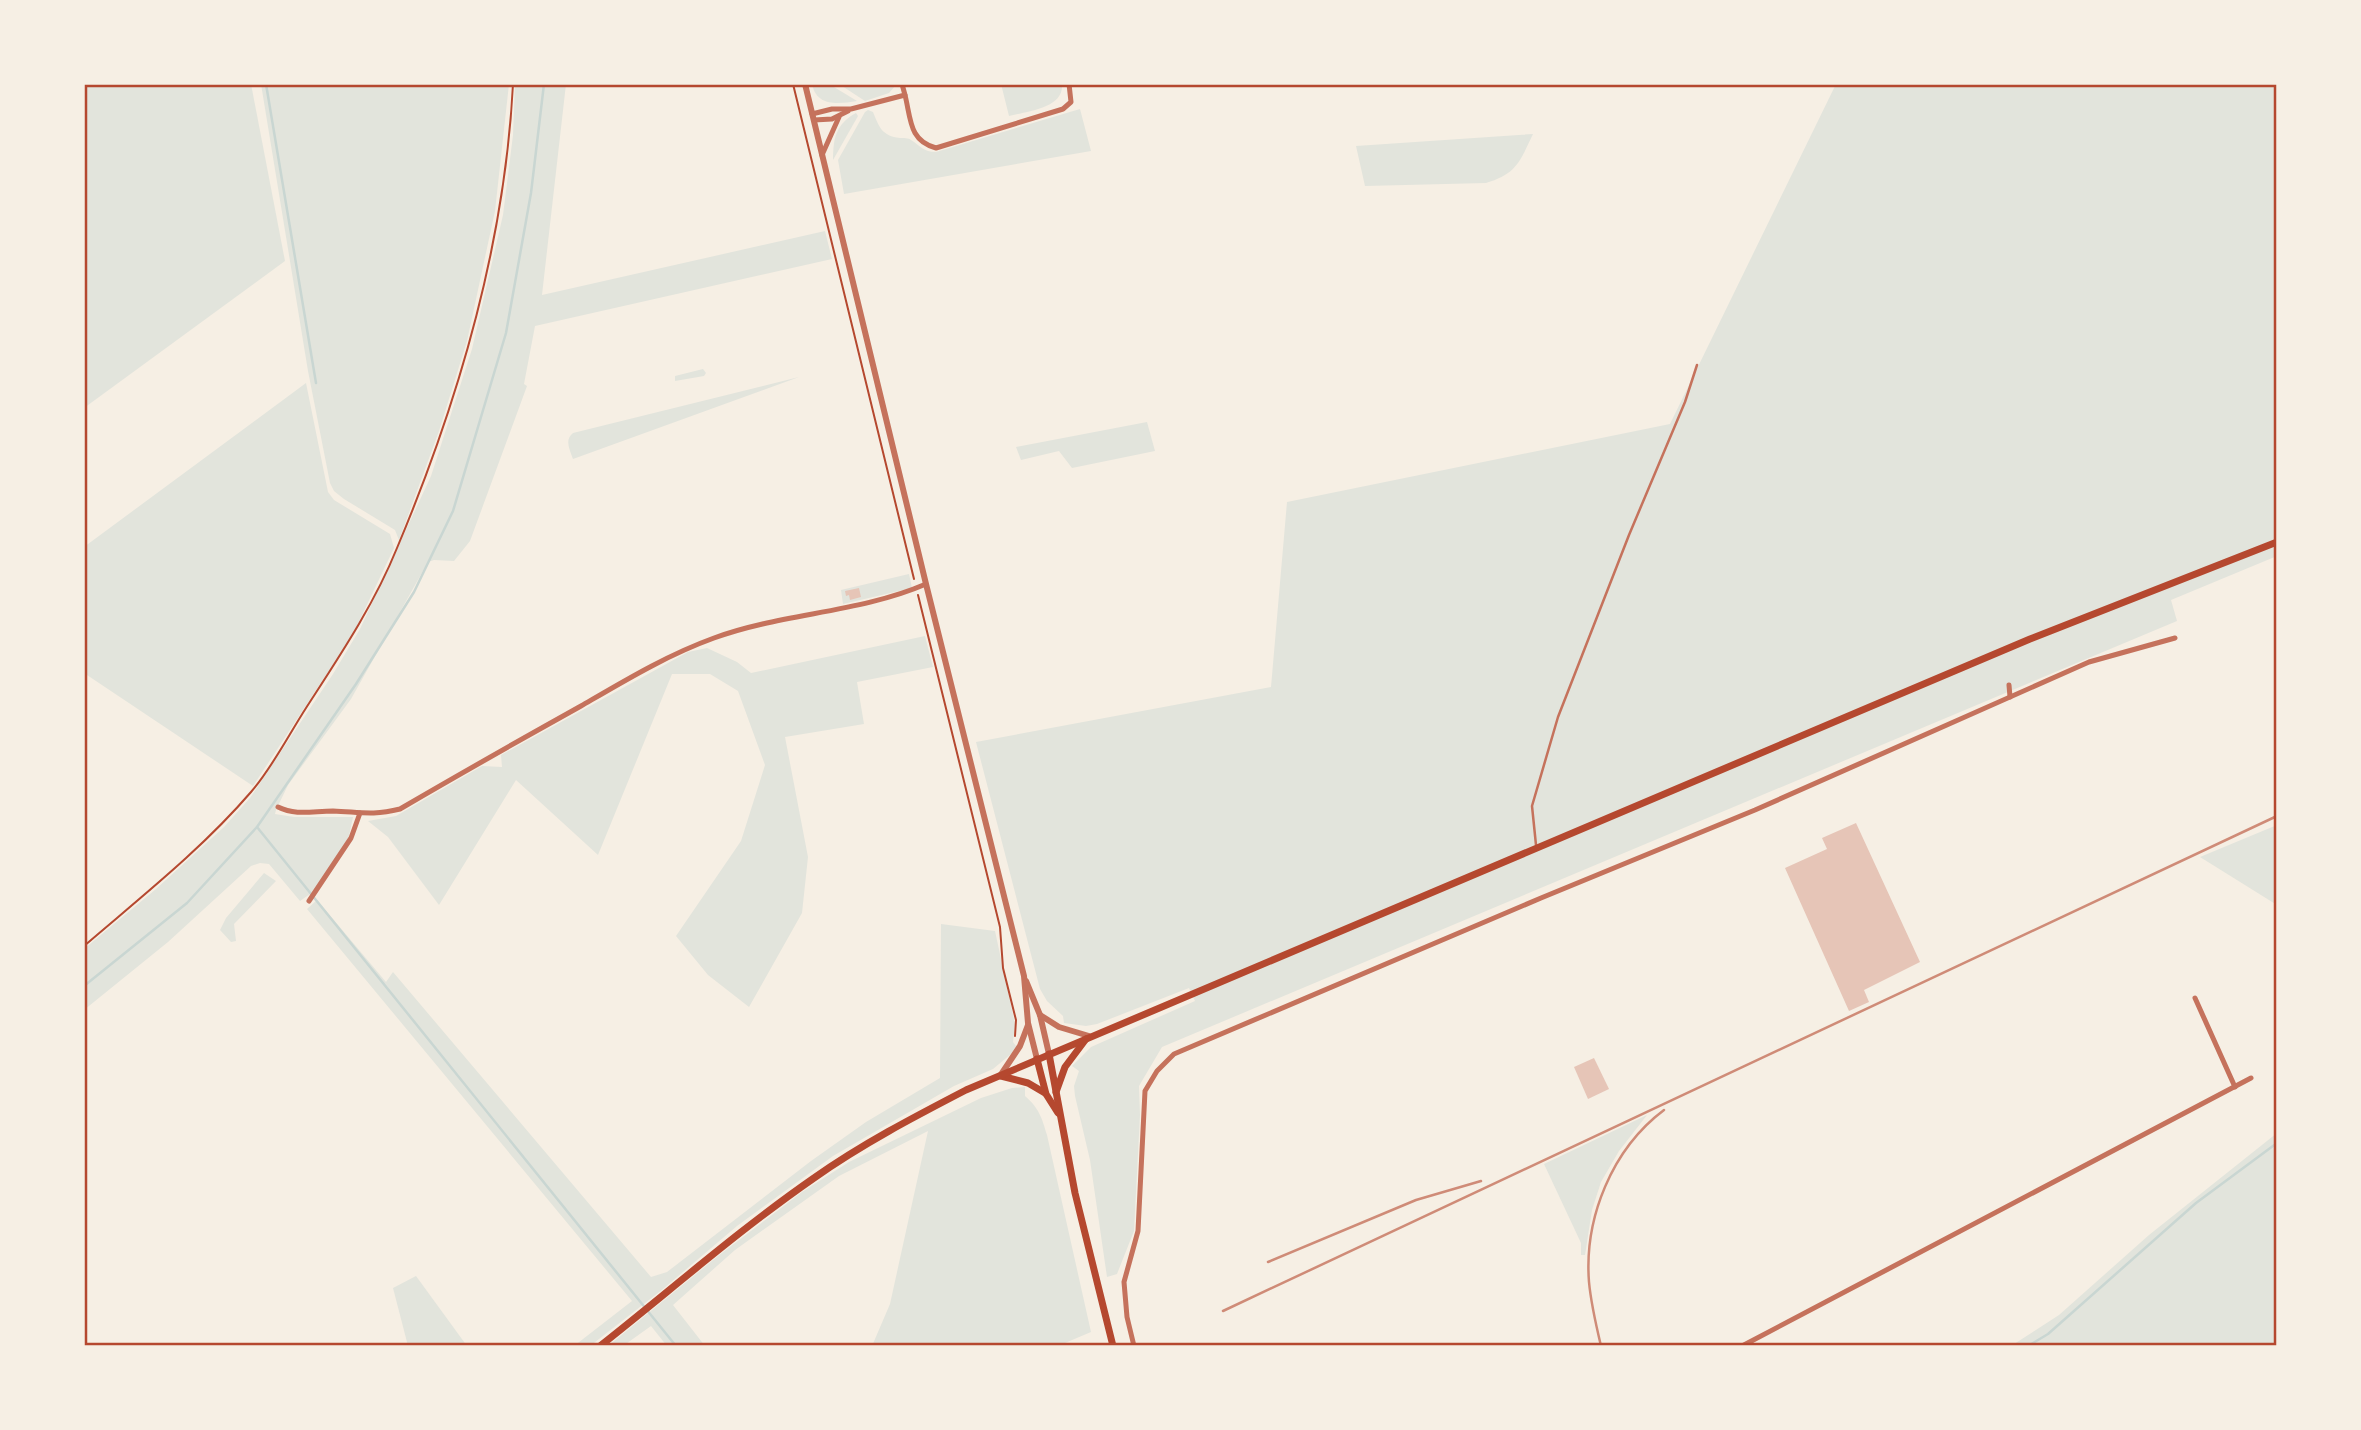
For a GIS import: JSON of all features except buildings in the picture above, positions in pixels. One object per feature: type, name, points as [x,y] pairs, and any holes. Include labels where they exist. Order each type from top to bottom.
[{"type":"main road","points":[[600,1346],[781,1202],[846,1156],[966,1090],[2030,639],[2277,542]]},
{"type":"main road","points":[[1056,1092],[1065,1067],[1089,1036]]},
{"type":"main road","points":[[1049,1054],[1075,1193],[1115,1346]]},
{"type":"main road","points":[[1037,1059],[1046,1094],[1060,1117]]},
{"type":"main road","points":[[1000,1076],[1028,1083],[1046,1094]]},
{"type":"street","points":[[805,84],[1024,976],[1040,1015],[1049,1054]]},
{"type":"street","points":[[902,84],[916,137],[924,145],[936,148],[1063,109],[1071,102],[1069,84]]},
{"type":"street","points":[[813,117],[832,109],[851,109],[905,95]]},
{"type":"street","points":[[822,155],[839,117],[851,109]]},
{"type":"street","points":[[813,117],[839,117]]},
{"type":"street","points":[[278,807],[292,813],[332,811],[378,814],[400,809],[688,648],[729,634],[905,593],[926,584]]},
{"type":"street","points":[[1134,1346],[1127,1317],[1124,1282],[1138,1231],[1145,1091],[1157,1071],[1174,1054],[1755,810],[2090,662],[2175,638]]},
{"type":"street","points":[[2009,685],[2010,697]]},
{"type":"street","points":[[309,901],[351,838],[360,813]]},
{"type":"street","points":[[1024,976],[1028,1023],[1037,1059]]},
{"type":"street","points":[[2195,998],[2235,1087]]},
{"type":"street","points":[[1040,1015],[1059,1027],[1089,1036]]},
{"type":"street","points":[[1000,1076],[1020,1046],[1028,1023]]},
{"type":"street","points":[[1742,1346],[2251,1078]]},
{"type":"lane","points":[[1536,848],[1532,806],[1558,717],[1629,535],[1685,402],[1697,365]]},
{"type":"path","points":[[84,946],[204,841],[253,790],[350,640],[397,550],[442,428],[469,342],[495,232],[511,120],[513,84]]},
{"type":"path","points":[[793,84],[1000,927],[1003,968],[1016,1020],[1014,1041],[1020,1046]]},
{"type":"shaded area","points":[[84,84],[251,84],[285,261],[84,408]]},
{"type":"shaded area","points":[[261,84],[509,84],[495,211],[467,341],[439,431],[399,540],[395,530],[344,499],[334,491],[330,483],[308,371]]},
{"type":"shaded area","points":[[515,84],[566,84],[542,295],[825,231],[832,259],[535,326],[524,384],[527,386],[470,541],[454,561],[428,562],[351,699],[288,785],[276,810],[275,814],[294,817],[353,817],[349,836],[320,887],[300,901],[269,864],[251,866],[168,942],[84,1010],[84,949],[156,889],[224,827],[250,798],[360,629],[431,476],[472,349],[503,215],[513,135]]},
{"type":"shaded area","points":[[812,84],[829,84],[857,101],[836,103],[823,100],[818,97]]},
{"type":"shaded area","points":[[839,84],[895,86],[889,93],[865,101]]},
{"type":"shaded area","points":[[1001,84],[1062,84],[1061,92],[1051,103],[1009,116]]},
{"type":"shaded area","points":[[1836,84],[2277,84],[2277,556],[2171,600],[2177,621],[1162,1047],[1139,1086],[1134,1231],[1117,1274],[1107,1277],[1090,1160],[1075,1096],[1074,1086],[1079,1071],[1072,1066],[1091,1047],[1195,1001],[1189,988],[1097,1024],[1086,1026],[1064,1023],[1063,1016],[1047,1001],[1040,989],[976,742],[1271,687],[1287,502],[1670,424]]},
{"type":"shaded area","points":[[1080,109],[1091,151],[844,194],[838,160],[868,110],[873,112],[885,133],[909,139],[925,150],[936,152]]},
{"type":"shaded area","points":[[856,113],[858,116],[833,160],[837,132],[849,117]]},
{"type":"shaded area","points":[[1533,134],[1521,159],[1511,171],[1486,183],[1365,186],[1356,146]]},
{"type":"shaded area","points":[[703,369],[706,373],[704,376],[675,381],[675,376]]},
{"type":"shaded area","points":[[799,377],[573,459],[569,449],[568,442],[573,433]]},
{"type":"shaded area","points":[[306,383],[328,492],[334,500],[390,534],[394,548],[353,634],[253,786],[84,673],[84,547]]},
{"type":"shaded area","points":[[1147,422],[1155,451],[1072,468],[1059,451],[1021,460],[1016,447]]},
{"type":"shaded area","points":[[909,574],[912,588],[843,604],[841,590]]},
{"type":"shaded area","points":[[925,636],[933,667],[857,682],[864,724],[785,737],[808,857],[802,913],[749,1007],[708,975],[676,936],[741,841],[765,765],[738,691],[710,674],[672,674],[598,855],[516,780],[439,905],[388,837],[368,821],[396,816],[482,766],[502,767],[501,755],[688,652],[707,648],[737,662],[751,673]]},
{"type":"shaded area","points":[[2277,825],[2277,905],[2200,857]]},
{"type":"shaded area","points":[[264,873],[276,881],[234,924],[236,941],[231,942],[220,930],[226,918]]},
{"type":"shaded area","points":[[317,900],[386,982],[393,972],[651,1277],[667,1272],[866,1122],[940,1078],[941,924],[995,931],[1015,1024],[1013,1042],[1016,1046],[1011,1054],[993,1069],[954,1086],[833,1156],[737,1226],[590,1346],[574,1346],[632,1301],[307,909]]},
{"type":"shaded area","points":[[1025,1087],[1025,1096],[1034,1105],[1047,1135],[1091,1332],[1058,1346],[872,1346],[890,1304],[928,1131],[839,1176],[735,1250],[673,1305],[705,1346],[667,1346],[651,1326],[623,1346],[608,1346],[718,1256],[802,1192],[849,1162],[981,1098],[1012,1088]]},
{"type":"shaded area","points":[[1647,1115],[1619,1151],[1601,1182],[1592,1210],[1585,1255],[1581,1255],[1581,1243],[1544,1164]]},
{"type":"shaded area","points":[[2277,1133],[2277,1346],[2011,1346],[2059,1315],[2149,1235]]},
{"type":"shaded area","points":[[416,1276],[467,1346],[408,1346],[393,1288]]},
{"type":"waterway","points":[[266,84],[316,383]]},
{"type":"waterway","points":[[84,986],[187,903],[257,827],[356,684],[414,592],[453,511],[506,333],[531,193],[544,84]]},
{"type":"waterway","points":[[257,827],[676,1346]]},
{"type":"waterway","points":[[2028,1346],[2048,1334],[2196,1203],[2277,1143]]},
{"type":"railway","points":[[1223,1311],[2277,816]]},
{"type":"railway","points":[[1601,1346],[1589,1282],[1591,1234],[1597,1210],[1605,1187],[1630,1144],[1664,1110]]},
{"type":"railway","points":[[1268,1262],[1416,1200],[1481,1181]]}]
